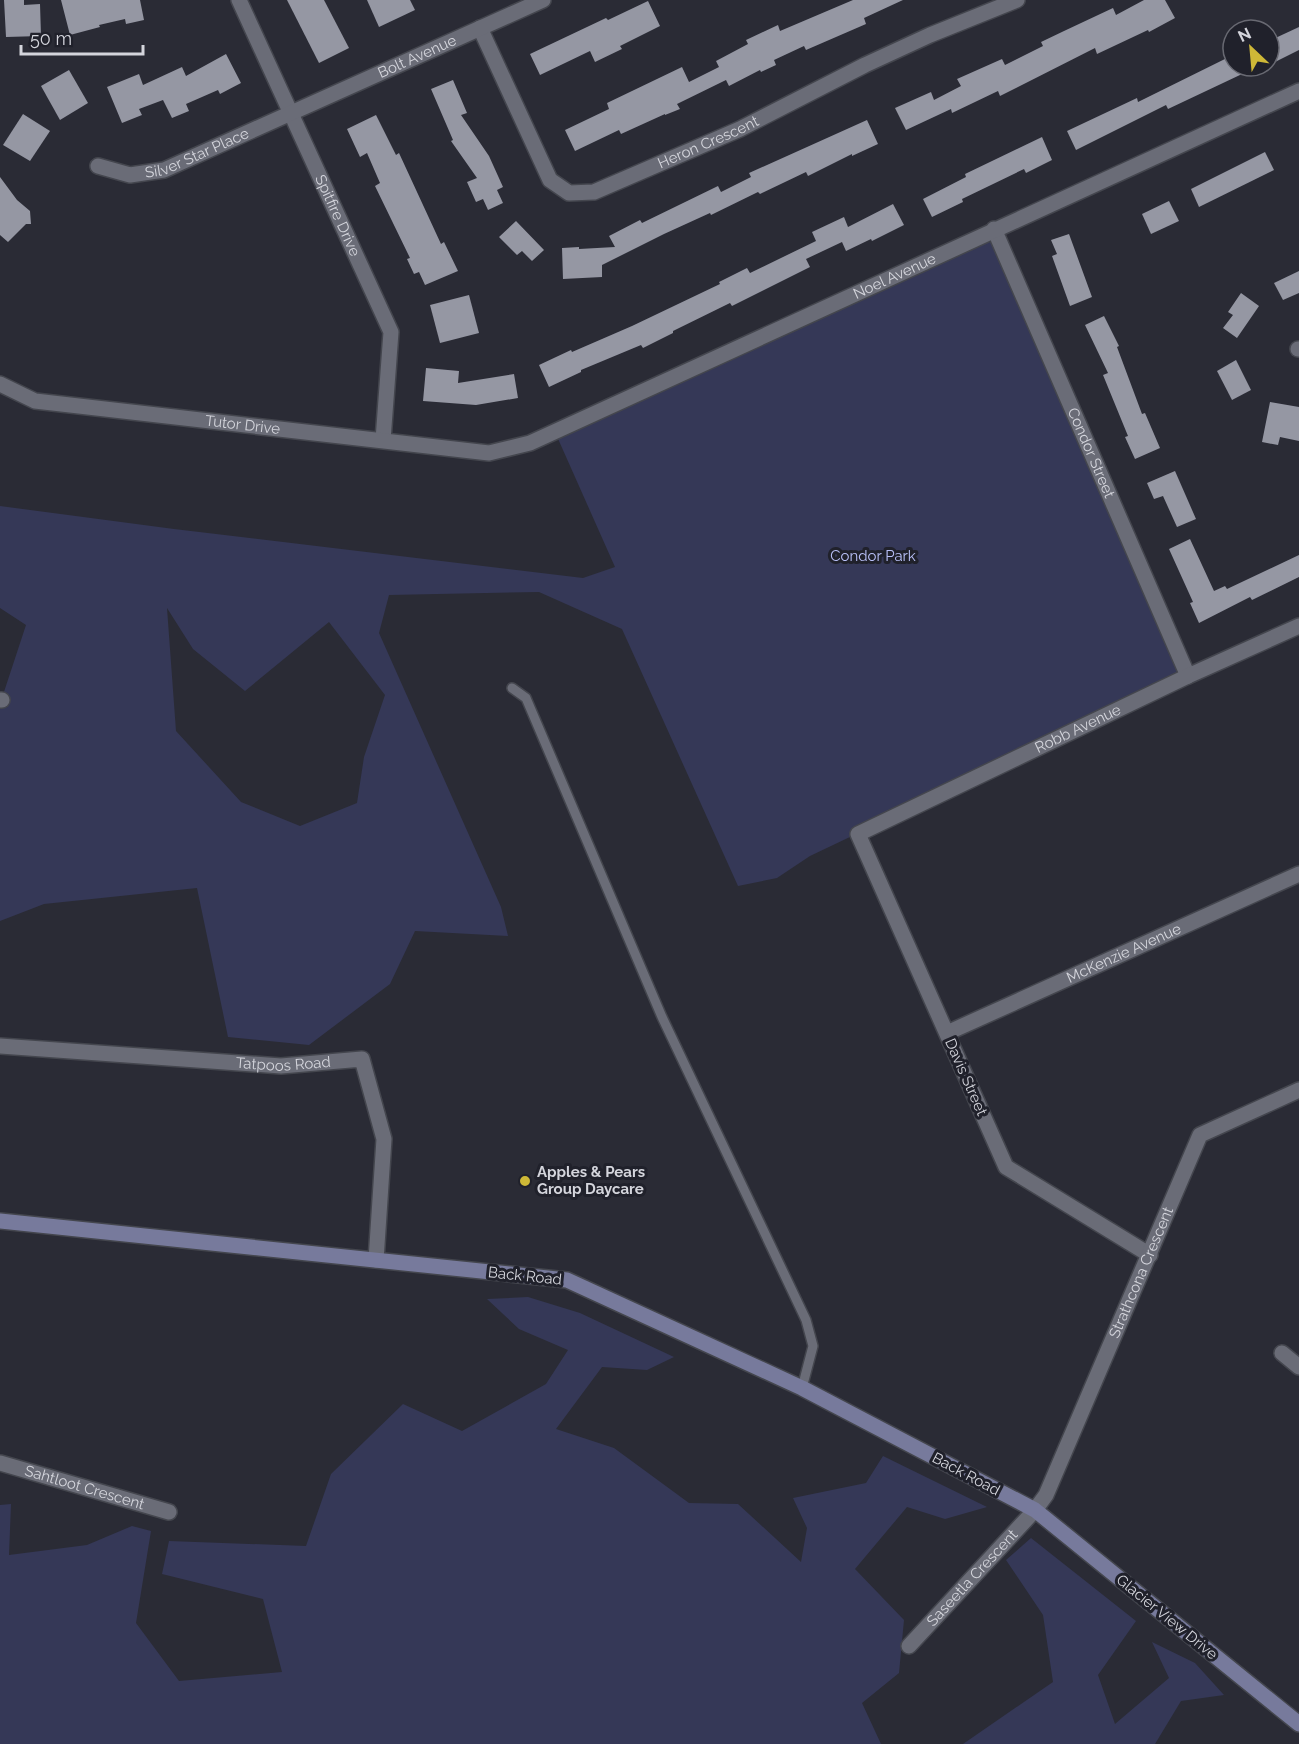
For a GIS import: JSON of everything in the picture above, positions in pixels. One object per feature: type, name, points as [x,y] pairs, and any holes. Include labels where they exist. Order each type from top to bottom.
[{"type":"street","name":"Spitfire Drive","points":[[239,0],[391,332],[383,440]]},
{"type":"street","name":"Bolt Avenue","points":[[292,113],[543,0]]},
{"type":"street","name":"Heron Crescent","points":[[480,28],[550,180],[569,193],[594,192],[740,129],[865,65],[930,35],[1017,0]]},
{"type":"street","name":"Noel Avenue","points":[[489,453],[530,443],[1299,91]]},
{"type":"street","name":"Silver Star Place","points":[[98,166],[129,175],[164,170],[292,113]]},
{"type":"street","name":"Condor Street","points":[[994,230],[1188,676]]},
{"type":"street","name":"Tutor Drive","points":[[0,384],[35,400],[489,453]]},
{"type":"street","name":"Robb Avenue","points":[[858,834],[1188,676],[1299,626]]},
{"type":"street","name":"Davis Street","points":[[858,834],[1006,1167],[1150,1255]]},
{"type":"street","name":"McKenzie Avenue","points":[[947,1033],[1299,874]]},
{"type":"street","name":"Tatpoos Road","points":[[0,1046],[281,1066],[362,1059],[384,1139],[376,1260]]},
{"type":"street","name":"Strathcona Crescent","points":[[1035,1510],[1046,1495],[1200,1135],[1299,1090]]},
{"type":"street","name":"Back Road","points":[[0,1221],[567,1280],[802,1388],[1035,1510]]},
{"type":"street","points":[[1282,1353],[1299,1367]]},
{"type":"street","name":"Sahtloot Crescent","points":[[0,1463],[169,1512]]},
{"type":"street","name":"Saseetla Crescent","points":[[909,1646],[1035,1510]]},
{"type":"street","name":"Glacier View Drive","points":[[1035,1510],[1299,1725]]},
{"type":"lane","points":[[512,688],[526,698],[662,1017],[806,1320],[813,1346],[802,1388]]},
{"type":"green space","name":"Condor Park","points":[[994,229],[1188,676],[810,856],[777,878],[738,886],[622,629],[539,592],[389,595],[379,633],[501,907],[508,936],[415,931],[390,984],[309,1045],[228,1037],[197,888],[44,904],[0,921],[0,704],[26,625],[0,608],[0,506],[583,578],[615,567],[555,432]],"holes":[[[167,608],[193,649],[245,691],[329,622],[385,695],[364,757],[357,803],[300,826],[241,802],[176,731]]]},
{"type":"green space","points":[[528,1297],[580,1313],[674,1357],[647,1370],[602,1367],[556,1429],[614,1448],[689,1503],[738,1504],[801,1562],[807,1528],[793,1498],[866,1483],[883,1456],[987,1507],[945,1519],[907,1507],[855,1569],[904,1620],[899,1673],[862,1703],[881,1744],[0,1744],[0,1505],[11,1504],[9,1555],[87,1545],[132,1526],[151,1531],[136,1623],[179,1681],[282,1672],[263,1599],[162,1574],[169,1541],[306,1546],[331,1474],[403,1404],[462,1431],[546,1384],[568,1350],[519,1329],[487,1299]]},
{"type":"green space","points":[[1031,1538],[1136,1621],[1098,1675],[1115,1724],[1169,1678],[1152,1642],[1195,1663],[1224,1695],[1181,1701],[1155,1744],[963,1744],[1053,1682],[1043,1615],[1006,1560]]},
{"type":"building","points":[[4,0],[24,0],[24,5],[40,4],[41,36],[6,37]]},
{"type":"building","points":[[61,0],[140,0],[144,20],[126,24],[125,19],[70,35]]},
{"type":"building","points":[[287,0],[324,0],[349,48],[319,63]]},
{"type":"building","points":[[367,0],[410,0],[415,10],[379,27]]},
{"type":"building","points":[[853,0],[903,0],[864,18],[866,24],[806,50],[804,46],[774,60],[776,65],[761,72],[760,70],[729,86],[726,80],[677,104],[680,109],[621,134],[619,130],[575,151],[565,130],[609,109],[607,103],[682,67],[689,82],[719,67],[716,61],[748,44],[746,40],[778,25],[780,31]]},
{"type":"building","points":[[1144,0],[1165,0],[1175,18],[1149,32],[1148,30],[1097,54],[1095,48],[1000,96],[998,91],[952,113],[951,109],[906,130],[895,108],[931,92],[934,100],[961,86],[957,79],[1002,59],[1005,65],[1043,46],[1041,42],[1113,8],[1116,15]]},
{"type":"building","points":[[648,1],[660,26],[620,46],[622,49],[595,62],[590,51],[540,75],[530,54]]},
{"type":"building","points":[[1299,27],[1299,50],[1281,59],[1281,35]]},
{"type":"building","points":[[226,54],[241,83],[220,94],[218,90],[186,104],[189,111],[172,118],[163,100],[139,109],[142,115],[122,123],[107,87],[139,74],[143,85],[182,67],[186,76]]},
{"type":"building","points":[[1221,61],[1221,78],[1234,78],[1168,109],[1166,105],[1076,150],[1067,131],[1137,98],[1138,102]]},
{"type":"building","points":[[69,70],[88,103],[60,120],[41,86]]},
{"type":"building","points":[[453,80],[467,113],[461,115],[489,156],[503,187],[497,190],[503,203],[488,210],[483,199],[476,202],[467,182],[477,178],[451,141],[453,140],[431,89]]},
{"type":"building","points":[[23,114],[50,131],[30,161],[3,145]]},
{"type":"building","points":[[376,115],[396,155],[399,153],[441,244],[444,242],[458,271],[425,285],[419,272],[414,274],[407,259],[410,258],[375,186],[380,183],[367,153],[360,157],[347,129]]},
{"type":"building","points":[[867,120],[878,144],[808,176],[806,172],[664,234],[602,265],[602,277],[563,279],[562,248],[615,247],[609,236],[640,220],[642,223],[718,186],[721,192],[751,177],[749,173]]},
{"type":"building","points":[[1042,137],[1052,160],[1026,173],[1024,169],[962,199],[963,202],[932,217],[923,199],[966,177],[965,174]]},
{"type":"building","points":[[1265,152],[1274,170],[1199,207],[1191,189]]},
{"type":"building","points":[[0,177],[17,200],[30,211],[31,224],[26,224],[8,242],[0,235]]},
{"type":"building","points":[[1169,201],[1179,221],[1151,234],[1142,214]]},
{"type":"building","points":[[893,204],[904,225],[846,251],[842,242],[806,259],[810,267],[732,306],[730,303],[643,348],[641,345],[581,370],[549,387],[539,365],[632,326],[720,284],[719,282],[747,268],[750,273],[816,241],[812,232],[844,217],[848,227]]},
{"type":"building","points":[[516,221],[544,250],[532,261],[522,251],[517,255],[499,237]]},
{"type":"building","points":[[1069,234],[1092,297],[1070,306],[1052,256],[1057,254],[1051,240]]},
{"type":"building","points":[[1299,271],[1299,293],[1283,300],[1274,283]]},
{"type":"building","points":[[1241,293],[1259,306],[1237,338],[1223,328],[1233,315],[1228,312]]},
{"type":"building","points":[[469,295],[479,333],[440,343],[430,305]]},
{"type":"building","points":[[1104,316],[1119,346],[1117,347],[1142,414],[1145,413],[1160,448],[1135,459],[1103,375],[1108,373],[1085,325]]},
{"type":"building","points":[[1236,360],[1251,390],[1232,400],[1217,371]]},
{"type":"building","points":[[426,368],[459,371],[458,383],[514,374],[518,398],[476,405],[423,401]]},
{"type":"building","points":[[1270,402],[1299,407],[1299,441],[1280,437],[1278,445],[1262,442]]},
{"type":"building","points":[[1175,471],[1196,519],[1177,527],[1163,496],[1154,499],[1147,483]]},
{"type":"building","points":[[1190,539],[1214,591],[1225,586],[1227,589],[1299,555],[1299,577],[1252,600],[1250,597],[1199,623],[1190,603],[1193,602],[1169,549]]},
{"type":"place","name":"Apples & Pears Group Daycare","points":[[525,1181]]}]
